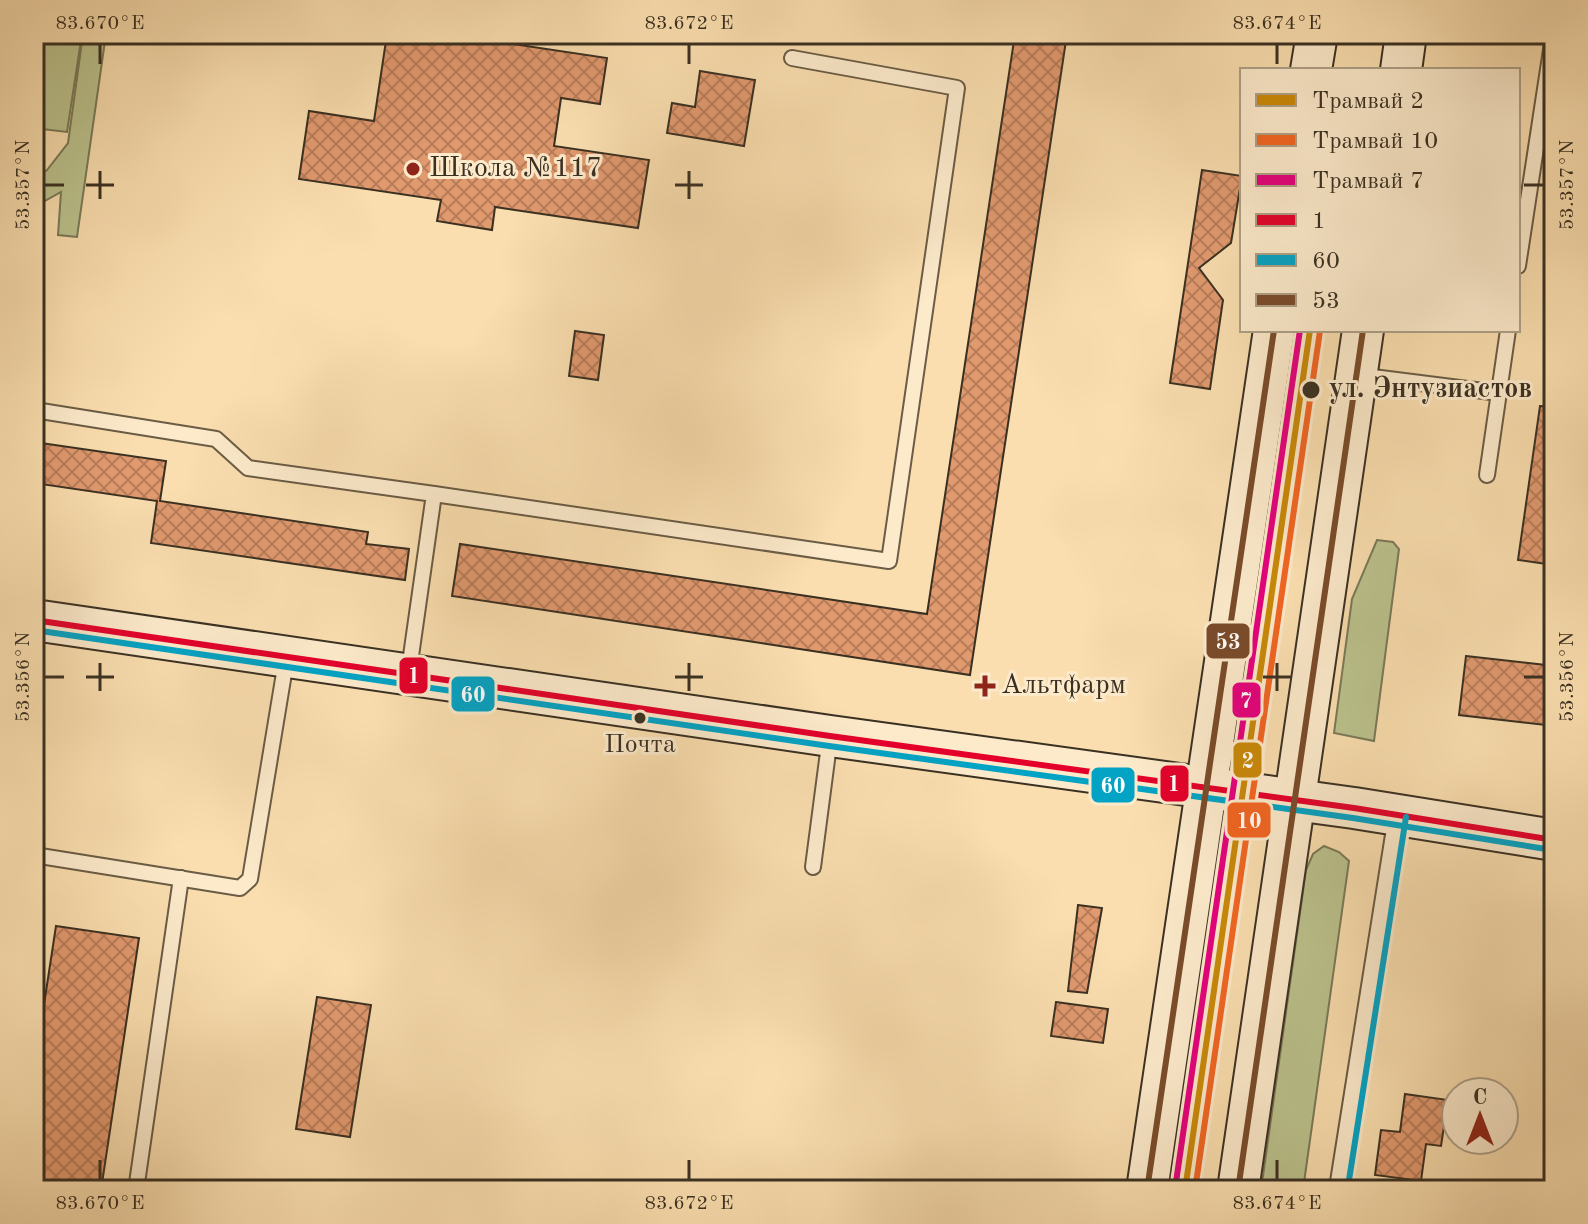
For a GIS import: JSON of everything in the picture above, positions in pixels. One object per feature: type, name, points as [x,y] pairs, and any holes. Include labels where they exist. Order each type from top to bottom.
[{"type":"main road","points":[[1311,68],[1317,34]]},
{"type":"main road","points":[[1401,68],[1406,34]]},
{"type":"main road","points":[[1147,1190],[1274,332]]},
{"type":"main road","points":[[1238,1190],[1363,332]]},
{"type":"main road","points":[[34,620],[830,736],[1295,799],[1554,840]]},
{"type":"lane","points":[[1520,252],[1550,40]]},
{"type":"lane","points":[[34,406],[41,411],[216,439],[248,468],[889,561],[957,88],[792,58]]},
{"type":"lane","points":[[1487,475],[1508,332]]},
{"type":"lane","points":[[1357,375],[1499,393]]},
{"type":"lane","points":[[409,675],[434,494]]},
{"type":"lane","points":[[34,855],[240,888],[250,879],[287,657]]},
{"type":"lane","points":[[813,867],[830,736]]},
{"type":"lane","points":[[1347,1190],[1337,1188],[1396,815]]},
{"type":"lane","points":[[136,1190],[181,878]]},
{"type":"green space","points":[[34,34],[82,34],[67,132],[34,128]]},
{"type":"green space","points":[[83,34],[106,34],[77,237],[58,235],[61,192],[34,207],[34,179],[47,170],[68,143]]},
{"type":"green space","points":[[1377,540],[1393,542],[1399,549],[1374,741],[1334,733],[1352,599]]},
{"type":"green space","points":[[1324,846],[1339,852],[1349,861],[1303,1190],[1261,1190],[1306,870],[1313,854]]},
{"type":"building","points":[[387,34],[447,34],[607,58],[600,104],[561,98],[554,146],[649,160],[638,228],[495,207],[492,230],[437,221],[441,200],[299,179],[309,111],[374,121]]},
{"type":"building","points":[[1015,34],[1067,34],[970,675],[452,596],[460,544],[927,614]]},
{"type":"building","points":[[700,71],[755,80],[744,146],[667,133],[672,103],[695,107]]},
{"type":"building","points":[[1202,170],[1240,176],[1231,243],[1199,268],[1223,300],[1210,389],[1170,383]]},
{"type":"building","points":[[575,331],[604,335],[598,380],[569,376]]},
{"type":"building","points":[[1540,406],[1554,407],[1554,565],[1518,560]]},
{"type":"building","points":[[34,442],[166,461],[160,501],[368,532],[366,544],[409,549],[405,580],[151,543],[157,501],[34,483]]},
{"type":"building","points":[[1466,656],[1554,666],[1554,726],[1459,715]]},
{"type":"building","points":[[1078,905],[1102,908],[1087,993],[1068,991]]},
{"type":"building","points":[[56,926],[139,938],[101,1190],[34,1190],[34,1070]]},
{"type":"building","points":[[317,997],[371,1005],[350,1137],[296,1129]]},
{"type":"building","points":[[1056,1002],[1108,1009],[1103,1043],[1051,1036]]},
{"type":"building","points":[[1405,1094],[1440,1099],[1440,1146],[1426,1144],[1421,1181],[1375,1175],[1381,1130],[1400,1132]]},
{"type":"tram line","name":"7","points":[[1175,1189],[1300,332]]},
{"type":"tram line","name":"2","points":[[1185,1190],[1310,332]]},
{"type":"tram line","name":"10","points":[[1195,1190],[1320,332]]},
{"type":"transit line","name":"53","points":[[1147,1190],[1274,332]]},
{"type":"transit line","name":"53","points":[[1238,1190],[1363,332]]},
{"type":"transit line","name":"1","points":[[34,620],[830,736],[1354,808],[1554,840]]},
{"type":"transit line","name":"60","points":[[34,630],[829,746],[1353,818],[1552,850]]},
{"type":"transit line","name":"60","points":[[1349,1180],[1406,817]]},
{"type":"place","name":"Школа №117","points":[[413,169]]},
{"type":"place","name":"ул. Энтузиастов","points":[[1311,390]]},
{"type":"place","name":"Альтфарм","points":[[985,686]]},
{"type":"place","name":"Почта","points":[[640,718]]}]
